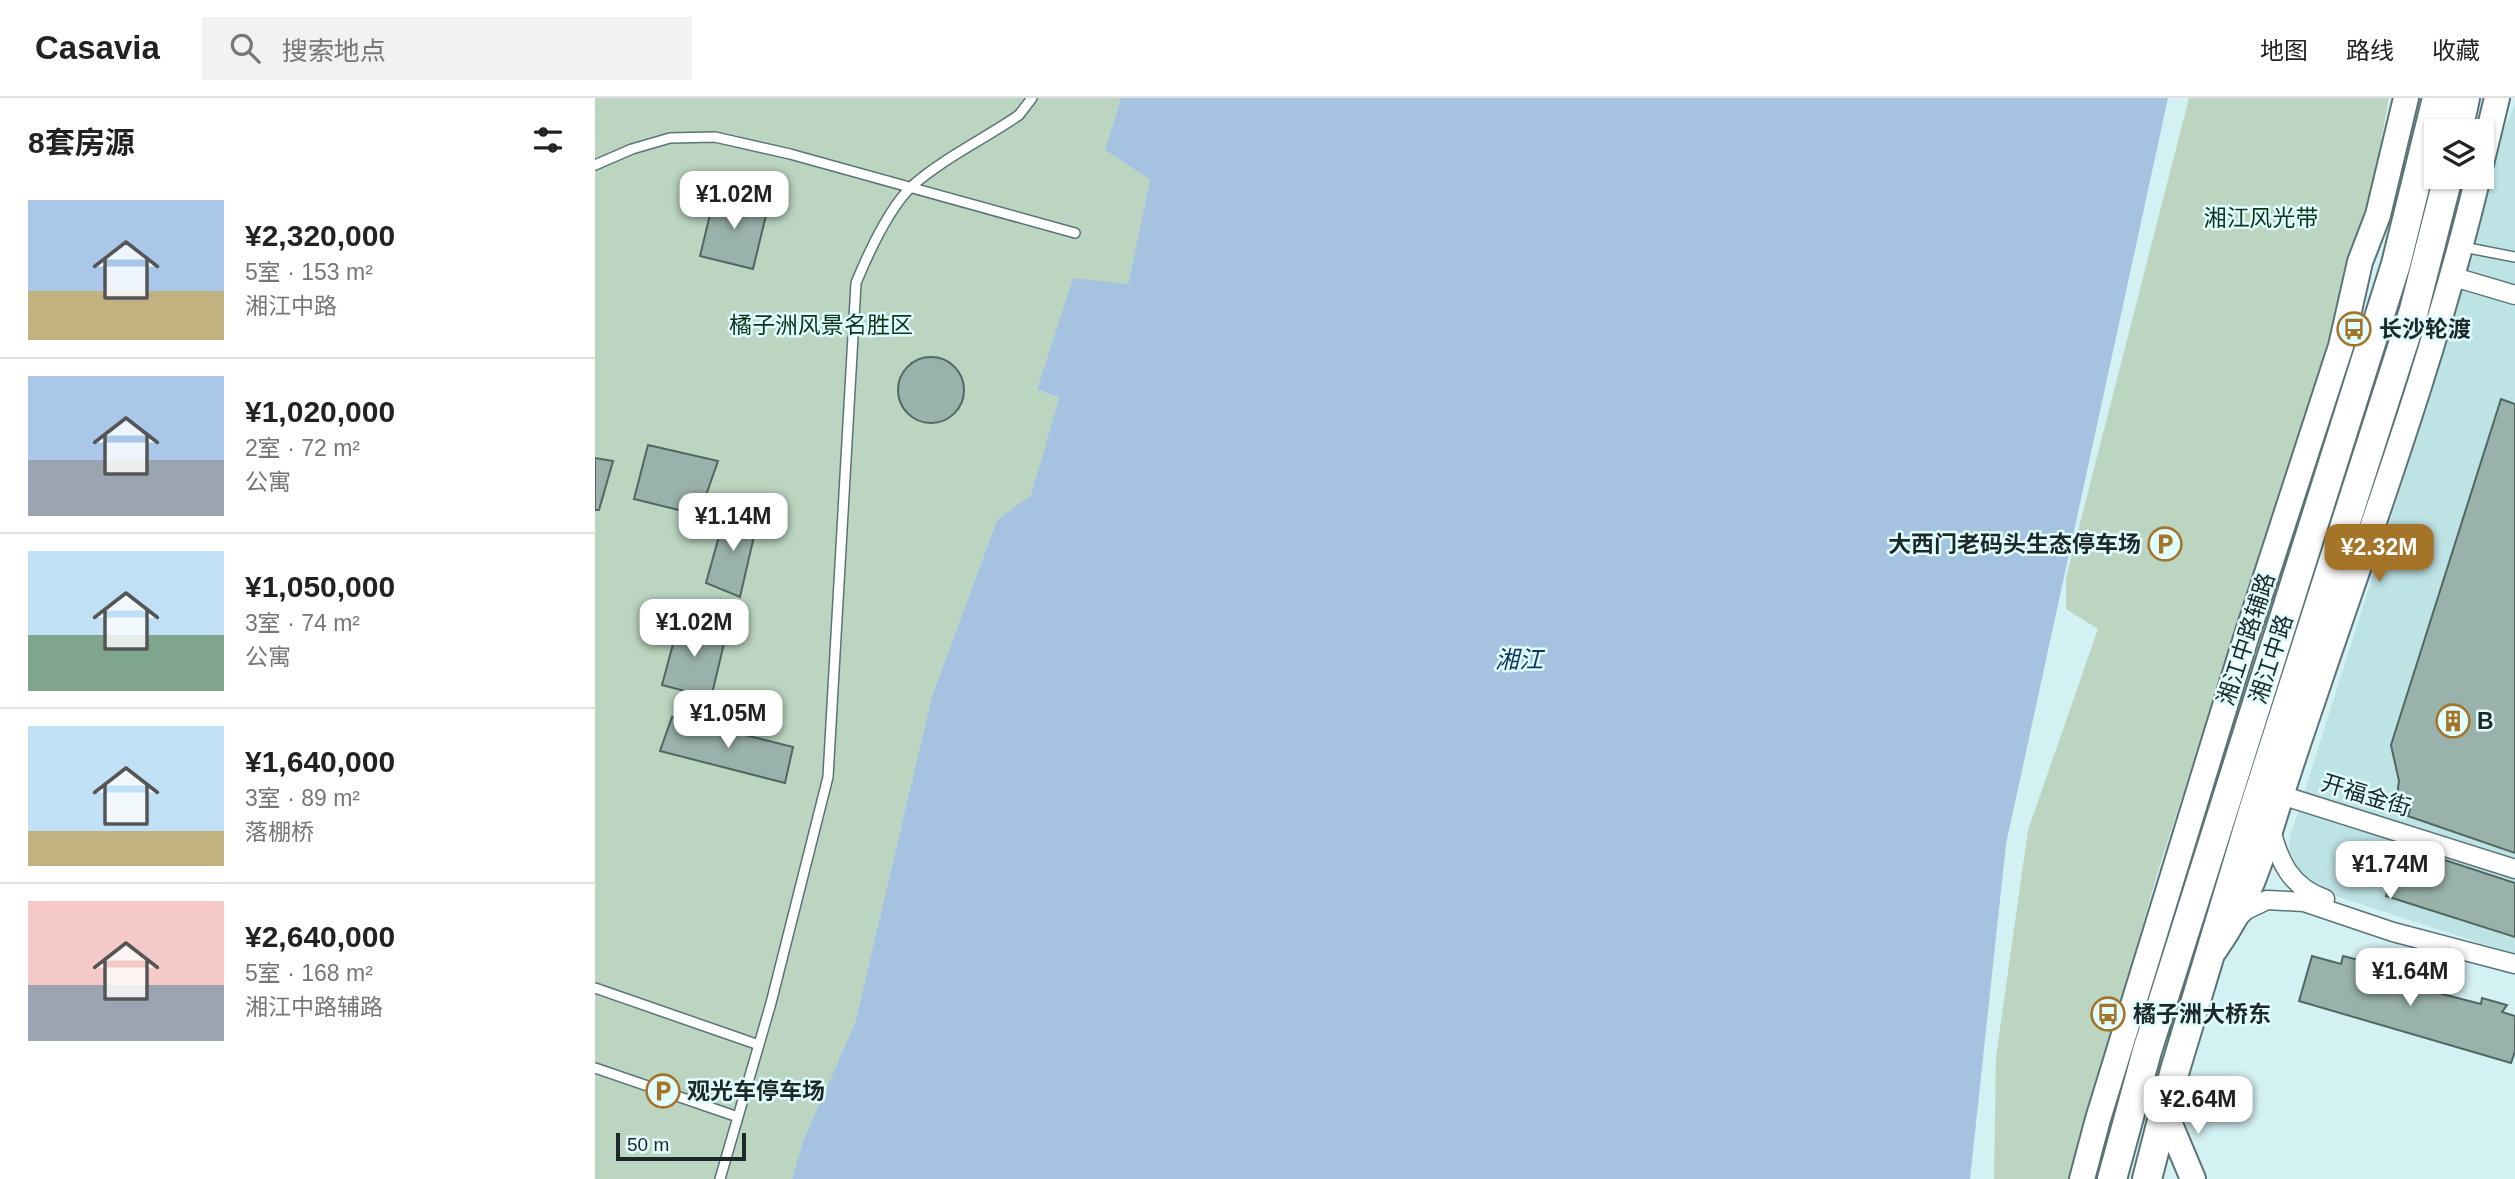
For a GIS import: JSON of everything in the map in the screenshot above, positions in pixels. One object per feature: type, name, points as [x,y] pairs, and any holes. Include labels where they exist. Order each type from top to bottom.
[{"type":"main road","name":"湘江中路","points":[[2112,1179],[2147,1051],[2396,264],[2437,98]]},
{"type":"main road","points":[[2461,119],[2465,98]]},
{"type":"main road","name":"湘江中路","points":[[2147,1179],[2208,959],[2414,310],[2445,189]]},
{"type":"main road","points":[[2164,1110],[2163,1158],[2166,1179]]},
{"type":"street","name":"湘江中路辅路","points":[[2082,1179],[2102,1105],[2245,641],[2341,346],[2360,261],[2378,215],[2406,98]]},
{"type":"street","points":[[2492,119],[2497,98]]},
{"type":"street","name":"湘江中路","points":[[2208,959],[2235,922],[2252,889],[2281,794],[2351,597],[2454,277],[2475,189]]},
{"type":"street","points":[[2454,277],[2515,295]]},
{"type":"street","name":"开福金街","points":[[2281,794],[2515,869]]},
{"type":"street","points":[[2271,827],[2281,862],[2308,892],[2515,963]]},
{"type":"street","points":[[2235,922],[2246,910],[2267,900],[2304,902],[2393,932],[2515,963]]},
{"type":"street","points":[[2164,1110],[2193,1179]]},
{"type":"lane","points":[[720,1179],[759,1045],[828,777],[856,284],[873,245],[911,187],[1020,115],[1032,98]]},
{"type":"lane","points":[[595,165],[632,149],[670,138],[715,137],[911,187],[1075,233]]},
{"type":"lane","points":[[2462,247],[2515,257]]},
{"type":"lane","points":[[595,988],[759,1045]]},
{"type":"lane","points":[[595,1068],[738,1117]]},
{"type":"shaded area","points":[[2515,104],[2515,954],[2317,890],[2305,882],[2290,862],[2288,851],[2290,837],[2454,320],[2486,189],[2494,189],[2496,147]]},
{"type":"green space","name":"橘子洲风景名胜区","points":[[595,98],[1121,98],[1105,150],[1150,180],[1128,284],[1073,279],[1037,389],[1059,398],[1031,496],[997,520],[932,696],[855,1023],[803,1141],[792,1179],[595,1179]]},
{"type":"green space","name":"湘江风光带","points":[[2189,98],[2389,98],[2356,259],[2157,874],[2071,1179],[1994,1179],[1996,1057],[2028,830],[2098,629],[2066,609],[2066,578]]},
{"type":"water","name":"湘江","points":[[1121,98],[2168,98],[2006,844],[1970,1179],[792,1179],[803,1141],[855,1023],[932,696],[997,520],[1031,495],[1059,398],[1037,389],[1073,278],[1128,284],[1150,180],[1105,150]]},
{"type":"building","points":[[715,194],[768,207],[753,269],[700,256]]},
{"type":"building","points":[[937,357],[955,366],[962,377],[962,403],[955,414],[944,421],[925,423],[907,414],[900,403],[898,384],[907,366],[918,359]]},
{"type":"building","points":[[2501,399],[2515,404],[2515,853],[2408,816],[2413,799],[2397,795],[2399,781],[2391,745]]},
{"type":"building","points":[[648,445],[718,461],[699,515],[634,499]]},
{"type":"building","points":[[595,458],[613,461],[599,510],[595,510]]},
{"type":"building","points":[[726,511],[758,519],[740,597],[706,583]]},
{"type":"building","points":[[680,618],[726,635],[711,698],[662,685]]},
{"type":"building","points":[[672,717],[793,747],[785,783],[660,751]]},
{"type":"building","points":[[2402,846],[2515,883],[2515,937],[2386,896]]},
{"type":"building","points":[[2312,956],[2341,964],[2343,956],[2366,962],[2362,969],[2408,984],[2411,977],[2434,985],[2434,992],[2481,1004],[2482,998],[2507,1005],[2502,1012],[2515,1016],[2515,1051],[2511,1063],[2299,1001]]},
{"type":"place","name":"长沙轮渡","points":[[2354,329]]},
{"type":"place","name":"大西门老码头生态停车场","points":[[2165,544]]},
{"type":"place","name":"B","points":[[2453,721]]},
{"type":"place","name":"橘子洲大桥东","points":[[2108,1014]]},
{"type":"place","name":"观光车停车场","points":[[663,1091]]}]
